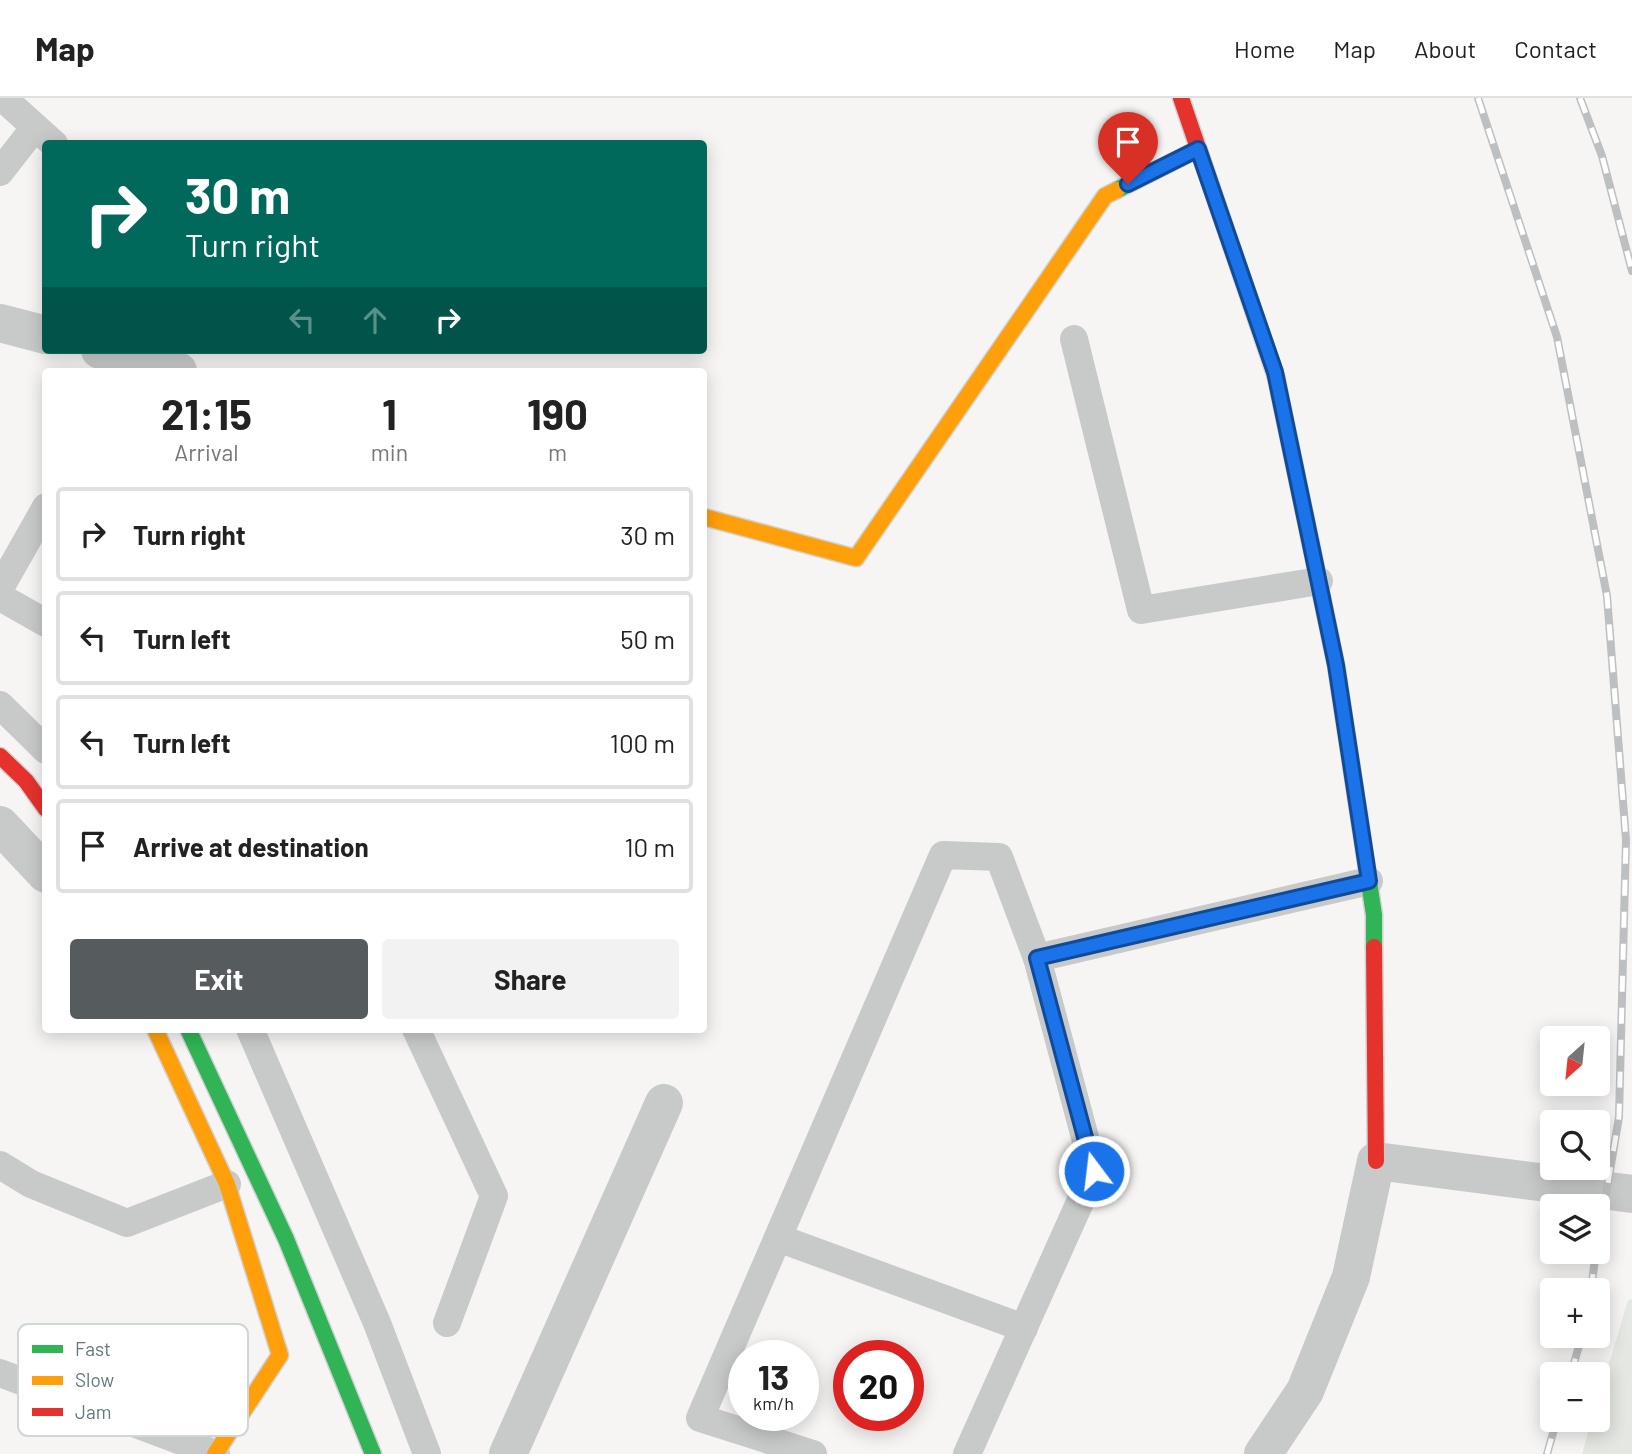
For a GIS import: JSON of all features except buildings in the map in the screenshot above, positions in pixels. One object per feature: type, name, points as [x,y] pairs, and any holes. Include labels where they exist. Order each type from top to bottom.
[{"type":"street","points":[[1181,98],[1275,372],[1336,665],[1374,915],[1376,1161],[1351,1278],[1305,1391],[1263,1454]]},
{"type":"street","points":[[707,525],[856,558],[1105,196],[1198,149]]},
{"type":"street","points":[[0,323],[42,334]]},
{"type":"street","points":[[117,360],[161,368]]},
{"type":"street","points":[[0,756],[26,780],[42,803]]},
{"type":"street","points":[[0,825],[42,870]]},
{"type":"street","points":[[157,1033],[227,1184],[280,1355],[248,1404]]},
{"type":"street","points":[[190,1033],[229,1107],[313,1297],[373,1454]]},
{"type":"street","points":[[508,1454],[664,1103]]},
{"type":"street","points":[[1376,1161],[1632,1194]]},
{"type":"street","points":[[216,1454],[228,1436]]},
{"type":"lane","points":[[0,172],[45,135],[3,98]]},
{"type":"lane","points":[[1074,339],[1141,610],[1319,581]]},
{"type":"lane","points":[[0,588],[42,515]]},
{"type":"lane","points":[[0,597],[42,621]]},
{"type":"lane","points":[[0,705],[42,746]]},
{"type":"lane","points":[[813,1454],[700,1418],[943,855],[999,857],[1037,958],[1094,1171],[967,1454]]},
{"type":"lane","points":[[1037,958],[1369,881]]},
{"type":"lane","points":[[252,1033],[377,1323],[427,1454]]},
{"type":"lane","points":[[418,1033],[494,1196],[447,1323]]},
{"type":"lane","points":[[0,1165],[31,1184],[127,1223],[227,1184]]},
{"type":"lane","points":[[778,1238],[1024,1328]]},
{"type":"lane","points":[[0,1373],[18,1380]]},
{"type":"lane","points":[[168,1436],[216,1454]]},
{"type":"shaded area","points":[[1632,1299],[1632,1454],[1582,1454],[1588,1432],[1610,1432],[1610,1362],[1628,1300]]},
{"type":"railway","points":[[1478,98],[1557,337],[1607,596],[1626,840],[1619,1117],[1606,1194]]},
{"type":"railway","points":[[1580,98],[1602,156],[1632,271]]},
{"type":"railway","points":[[1593,1278],[1594,1264]]},
{"type":"railway","points":[[1574,1362],[1578,1348]]},
{"type":"railway","points":[[1547,1454],[1553,1432]]},
{"type":"traffic: fast","points":[[1117,190],[1198,149]]},
{"type":"traffic: fast","points":[[1276,377],[1336,665],[1374,915],[1374,947]]},
{"type":"traffic: fast","points":[[190,1033],[286,1239],[373,1454]]},
{"type":"traffic: slow","points":[[707,518],[856,558],[1105,196],[1117,190]]},
{"type":"traffic: slow","points":[[157,1033],[227,1184],[280,1355],[248,1404]]},
{"type":"traffic: slow","points":[[215,1454],[227,1436]]},
{"type":"traffic: jam","points":[[1181,98],[1276,377]]},
{"type":"traffic: jam","points":[[0,756],[26,781],[42,803]]},
{"type":"traffic: jam","points":[[1374,947],[1376,1161]]},
{"type":"route","points":[[1094,1171],[1037,958],[1369,881],[1336,665],[1275,372],[1198,149],[1128,184]]}]
